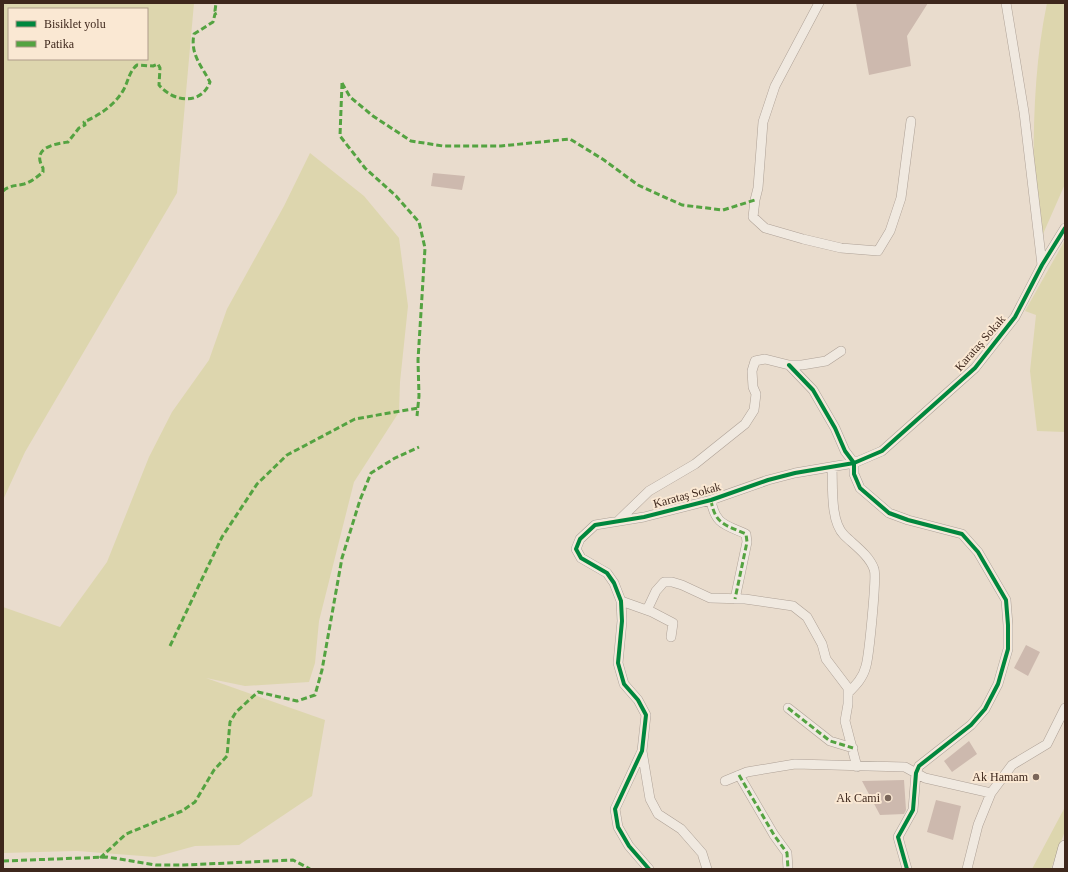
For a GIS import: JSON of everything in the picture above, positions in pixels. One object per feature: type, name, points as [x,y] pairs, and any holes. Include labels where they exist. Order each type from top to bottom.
[{"type":"main road","points":[[1059,869],[1065,847]]},
{"type":"street","points":[[819,3],[775,86],[763,122],[758,188],[755,200],[754,217],[765,228],[803,239],[841,248],[878,252],[890,231],[900,198],[911,121]]},
{"type":"street","points":[[1006,3],[1024,112],[1042,265]]},
{"type":"street","name":"Karataş Sokak","points":[[649,869],[629,846],[618,827],[616,809],[642,751],[646,715],[638,700],[624,684],[618,664],[618,641],[622,621],[621,601],[614,583],[607,573],[581,558],[576,549],[580,539],[595,525],[644,517],[711,500],[768,480],[854,463],[882,451],[975,368],[1015,317],[1042,265],[1065,228]]},
{"type":"street","points":[[618,521],[649,491],[695,464],[745,424],[754,410],[756,394],[753,387],[752,371],[755,361],[766,359],[789,365],[802,365],[826,361],[841,351]]},
{"type":"street","points":[[789,365],[813,390],[835,428],[845,451],[854,463],[854,474],[860,488],[889,513],[908,520],[962,534],[978,552],[1006,600],[1008,649],[998,684],[985,709],[971,725],[919,766],[916,773],[913,810],[898,837],[907,869]]},
{"type":"street","points":[[832,467],[836,522],[843,534],[856,544],[874,569],[867,665],[862,679],[848,693]]},
{"type":"street","points":[[711,500],[713,513],[720,522],[746,534],[747,542],[736,599]]},
{"type":"street","points":[[647,610],[656,591],[664,582],[672,582],[682,585],[710,598],[736,599],[793,606],[806,617],[822,644],[826,659],[848,688],[845,721],[857,766]]},
{"type":"street","points":[[621,601],[647,610],[673,623],[671,637]]},
{"type":"street","points":[[788,708],[830,741],[853,748]]},
{"type":"street","points":[[967,869],[978,825],[991,793],[1012,765],[1047,744],[1065,708]]},
{"type":"street","points":[[642,751],[650,799],[658,814],[681,829],[702,853],[707,869]]},
{"type":"street","points":[[726,781],[747,772],[795,764],[905,767],[925,778],[991,793]]},
{"type":"street","points":[[740,775],[774,835],[787,853],[788,869]]},
{"type":"shaded area","points":[[3,3],[194,3],[177,193],[25,452],[3,500]]},
{"type":"shaded area","points":[[1047,3],[1065,3],[1065,184],[1043,234],[1035,236],[1034,119],[1038,61]]},
{"type":"shaded area","points":[[310,153],[364,196],[399,238],[408,306],[400,382],[399,412],[354,482],[319,621],[315,663],[309,682],[245,686],[206,678],[325,720],[312,796],[239,845],[195,846],[155,857],[77,851],[3,853],[3,607],[60,627],[107,562],[149,457],[172,412],[209,360],[227,309],[284,206]]},
{"type":"shaded area","points":[[1065,240],[1065,432],[1037,431],[1030,371],[1036,315],[1025,311]]},
{"type":"shaded area","points":[[1065,807],[1065,831],[1051,869],[1032,869]]},
{"type":"building","points":[[856,3],[928,3],[907,36],[911,66],[869,75]]},
{"type":"building","points":[[433,173],[465,176],[462,190],[431,186]]},
{"type":"building","points":[[1026,645],[1040,652],[1028,676],[1014,668]]},
{"type":"building","points":[[969,741],[977,754],[952,772],[944,761]]},
{"type":"building","name":"Ak Cami","points":[[904,780],[906,810],[904,814],[880,815],[862,781]]},
{"type":"building","points":[[936,800],[961,806],[953,840],[927,832]]},
{"type":"marked path","points":[[3,191],[29,182],[43,172],[40,161],[42,152],[46,148],[56,144],[68,142],[79,128],[85,125],[84,122],[96,116],[117,100],[131,73],[137,65],[153,66],[158,64],[160,68],[159,85],[165,91],[179,98],[194,98],[206,90],[210,82],[197,59],[193,41],[194,34],[213,22],[215,14],[217,13],[215,11],[216,3]]},
{"type":"marked path","points":[[342,83],[350,97],[373,116],[411,141],[443,146],[501,146],[570,139],[604,160],[638,185],[682,205],[723,210],[755,200]]},
{"type":"marked path","points":[[342,83],[340,136],[365,168],[396,196],[419,222],[425,248],[418,360],[419,396],[417,416]]},
{"type":"marked path","points":[[170,646],[222,537],[257,484],[287,455],[355,419],[418,408]]},
{"type":"marked path","points":[[100,858],[126,834],[182,811],[195,802],[214,770],[227,756],[230,722],[236,712],[258,692],[297,701],[315,695],[322,670],[342,558],[360,500],[371,473],[395,458],[419,447]]},
{"type":"marked path","points":[[711,500],[715,515],[722,523],[746,534],[747,542],[735,599]]},
{"type":"marked path","points":[[788,708],[830,741],[853,748]]},
{"type":"marked path","points":[[739,775],[774,835],[787,853],[788,869]]},
{"type":"marked path","points":[[3,861],[107,857],[156,865],[184,865],[293,860],[310,869]]},
{"type":"cycle path","points":[[649,869],[629,846],[618,827],[615,809],[642,751],[646,715],[638,700],[624,684],[618,663],[622,621],[621,601],[614,583],[607,573],[581,558],[576,549],[580,539],[595,525],[644,517],[711,500],[768,480],[795,473],[854,463],[882,451],[975,368],[1015,317],[1042,265],[1065,228]]},
{"type":"cycle path","points":[[789,365],[813,390],[835,428],[845,451],[854,463],[854,474],[860,488],[889,513],[908,520],[962,534],[978,552],[1006,600],[1008,649],[998,684],[985,709],[971,725],[919,766],[916,773],[913,810],[898,837],[907,869]]},
{"type":"place","name":"Ak Hamam","points":[[1036,777]]},
{"type":"place","name":"Ak Cami","points":[[888,798]]}]
